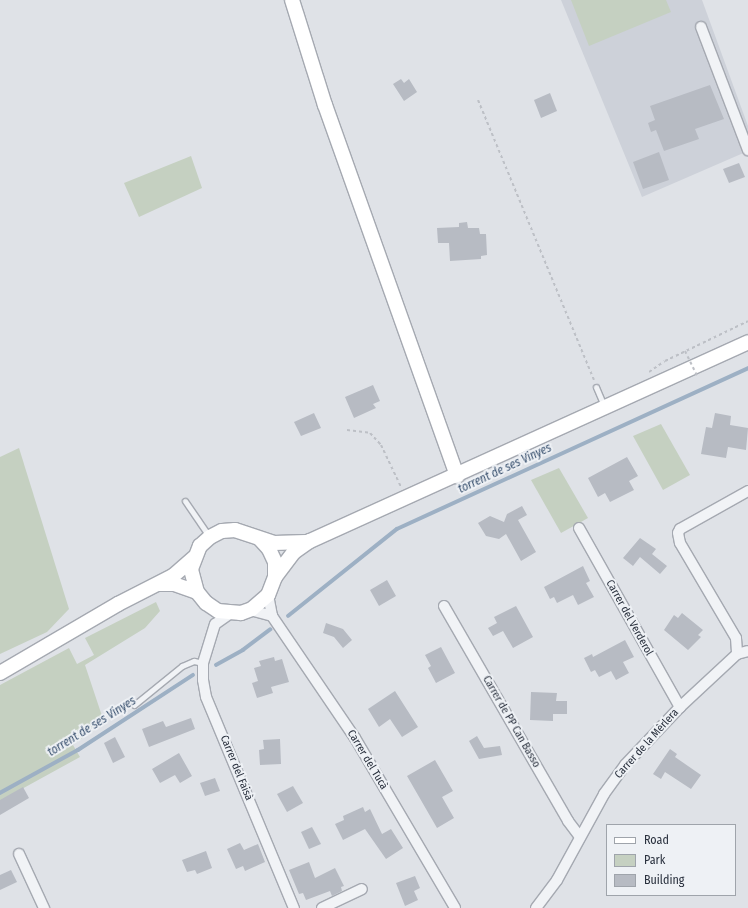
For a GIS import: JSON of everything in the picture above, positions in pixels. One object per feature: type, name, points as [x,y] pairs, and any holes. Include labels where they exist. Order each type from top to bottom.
[{"type":"main road","points":[[292,0],[330,120],[457,476]]},
{"type":"main road","points":[[310,541],[282,544],[260,539],[248,532],[235,530],[222,531],[210,537],[200,546],[194,558],[192,575],[197,592],[206,603],[218,611],[231,613],[250,610],[268,595],[275,576],[294,552],[310,541],[407,499],[748,342]]},
{"type":"main road","points":[[260,539],[269,549],[275,562],[275,576]]},
{"type":"main road","points":[[0,672],[118,604],[159,584],[194,558]]},
{"type":"main road","points":[[159,584],[174,584],[197,592]]},
{"type":"street","points":[[701,27],[748,150]]},
{"type":"street","points":[[737,654],[736,638],[680,543],[678,533],[680,529],[748,491]]},
{"type":"street","name":"Carrer del Verderol","points":[[579,528],[680,708]]},
{"type":"street","name":"Carrer del Tucà","points":[[268,595],[272,616],[355,738],[455,908]]},
{"type":"street","points":[[206,603],[215,624],[231,613]]},
{"type":"street","name":"Carrer de PP Can Basso","points":[[444,606],[568,821],[580,837]]},
{"type":"street","points":[[250,610],[272,616]]},
{"type":"street","name":"Carrer del Faisà","points":[[215,624],[203,663],[206,696],[293,908]]},
{"type":"street","name":"Carrer de la Mèrlera","points":[[540,906],[604,794],[625,765],[680,708],[737,654],[748,651]]},
{"type":"street","points":[[19,854],[44,908]]},
{"type":"street","points":[[322,908],[362,889]]},
{"type":"lane","points":[[596,387],[605,409]]},
{"type":"lane","points":[[185,501],[210,537]]},
{"type":"lane","points":[[134,705],[182,666],[194,661],[203,663]]},
{"type":"path","points":[[478,100],[551,273],[596,387]]},
{"type":"path","points":[[665,361],[748,321]]},
{"type":"path","points":[[686,351],[698,378]]},
{"type":"path","points":[[347,430],[370,433],[381,445],[407,499]]},
{"type":"shaded area","points":[[561,0],[702,0],[748,126],[748,151],[642,197]]},
{"type":"green space","points":[[571,0],[666,0],[671,12],[589,46]]},
{"type":"green space","points":[[191,156],[202,188],[139,217],[124,183]]},
{"type":"green space","points":[[661,424],[690,475],[663,490],[633,436]]},
{"type":"green space","points":[[19,448],[69,609],[47,632],[0,654],[0,457]]},
{"type":"green space","points":[[559,468],[588,518],[561,533],[531,480]]},
{"type":"green space","points":[[156,602],[160,611],[145,628],[85,665],[104,722],[73,745],[80,757],[0,801],[0,685],[69,648],[77,664],[94,655],[85,638]]},
{"type":"building","points":[[401,79],[404,83],[409,79],[417,92],[404,101],[393,84]]},
{"type":"building","points":[[710,85],[724,119],[695,129],[699,139],[664,151],[656,130],[651,132],[648,123],[655,120],[650,106]]},
{"type":"building","points":[[550,93],[557,111],[541,118],[534,100]]},
{"type":"building","points":[[659,152],[669,180],[643,189],[633,162]]},
{"type":"building","points":[[739,163],[745,177],[729,183],[723,169]]},
{"type":"building","points":[[467,222],[468,228],[479,228],[480,234],[486,234],[487,255],[481,256],[481,259],[450,261],[449,243],[438,243],[437,228],[459,227],[459,223]]},
{"type":"building","points":[[373,385],[380,401],[373,404],[376,408],[354,418],[345,397]]},
{"type":"building","points":[[314,413],[321,428],[301,436],[294,422]]},
{"type":"building","points":[[715,413],[731,416],[730,425],[748,428],[746,450],[728,447],[726,458],[701,454],[706,427],[712,428]]},
{"type":"building","points":[[627,457],[638,476],[629,481],[634,490],[610,502],[605,493],[598,497],[588,478]]},
{"type":"building","points":[[522,506],[527,515],[518,520],[536,552],[521,561],[506,534],[499,539],[486,536],[478,523],[490,516],[504,522],[507,514]]},
{"type":"building","points":[[640,538],[656,549],[652,554],[667,566],[660,574],[640,557],[633,566],[623,558]]},
{"type":"building","points":[[583,566],[590,581],[586,583],[594,597],[578,605],[573,595],[557,603],[554,597],[550,599],[544,587]]},
{"type":"building","points":[[387,580],[396,596],[379,606],[370,590]]},
{"type":"building","points":[[516,606],[533,637],[513,648],[503,631],[493,636],[488,628],[497,623],[494,617]]},
{"type":"building","points":[[682,613],[703,630],[698,635],[701,637],[688,650],[664,630],[674,615],[678,618]]},
{"type":"building","points":[[326,623],[343,629],[352,640],[343,648],[334,637],[323,633]]},
{"type":"building","points":[[625,640],[634,657],[623,662],[629,673],[616,680],[611,671],[599,677],[595,670],[591,672],[584,658],[592,654],[593,657]]},
{"type":"building","points":[[441,647],[455,673],[436,683],[428,668],[431,666],[425,655]]},
{"type":"building","points":[[274,657],[275,661],[282,659],[289,682],[271,687],[273,693],[257,698],[252,683],[258,681],[254,668],[261,666],[259,661]]},
{"type":"building","points":[[395,691],[418,727],[402,737],[390,719],[379,727],[368,709]]},
{"type":"building","points":[[531,692],[557,693],[556,701],[567,701],[567,714],[553,714],[553,721],[530,720]]},
{"type":"building","points":[[191,718],[195,729],[149,747],[142,729],[163,721],[166,727]]},
{"type":"building","points":[[477,736],[484,748],[500,746],[502,755],[479,759],[469,741]]},
{"type":"building","points":[[115,737],[125,757],[113,763],[104,743]]},
{"type":"building","points":[[280,739],[281,764],[260,765],[259,750],[264,749],[263,740]]},
{"type":"building","points":[[670,749],[677,754],[675,757],[701,775],[691,789],[665,772],[661,779],[653,774]]},
{"type":"building","points":[[179,753],[192,776],[180,783],[175,775],[160,783],[152,769]]},
{"type":"building","points":[[435,760],[453,791],[442,797],[454,818],[437,828],[407,776]]},
{"type":"building","points":[[215,778],[220,791],[205,796],[200,783]]},
{"type":"building","points":[[293,786],[303,803],[287,812],[277,794]]},
{"type":"building","points":[[23,787],[29,798],[0,815],[0,800]]},
{"type":"building","points":[[363,807],[365,812],[370,809],[382,834],[391,829],[403,848],[386,859],[365,829],[343,840],[335,824],[344,820],[343,816]]},
{"type":"building","points":[[312,827],[321,844],[309,849],[301,832]]},
{"type":"building","points":[[240,843],[244,850],[258,844],[265,862],[245,871],[243,866],[236,869],[227,849]]},
{"type":"building","points":[[206,851],[212,868],[197,874],[195,870],[187,872],[182,860]]},
{"type":"building","points":[[309,862],[315,878],[335,868],[344,886],[341,887],[342,891],[332,896],[330,891],[306,900],[303,893],[299,894],[289,870]]},
{"type":"building","points":[[11,870],[17,882],[0,890],[0,875]]},
{"type":"building","points":[[415,876],[420,888],[414,891],[418,900],[405,906],[396,883]]},
{"type":"waterway","name":"torrent de ses Vinyes","points":[[288,616],[397,529],[748,368]]},
{"type":"waterway","name":"torrent de ses Vinyes","points":[[216,665],[243,650],[270,630]]},
{"type":"waterway","name":"torrent de ses Vinyes","points":[[0,793],[78,750],[193,675]]}]
